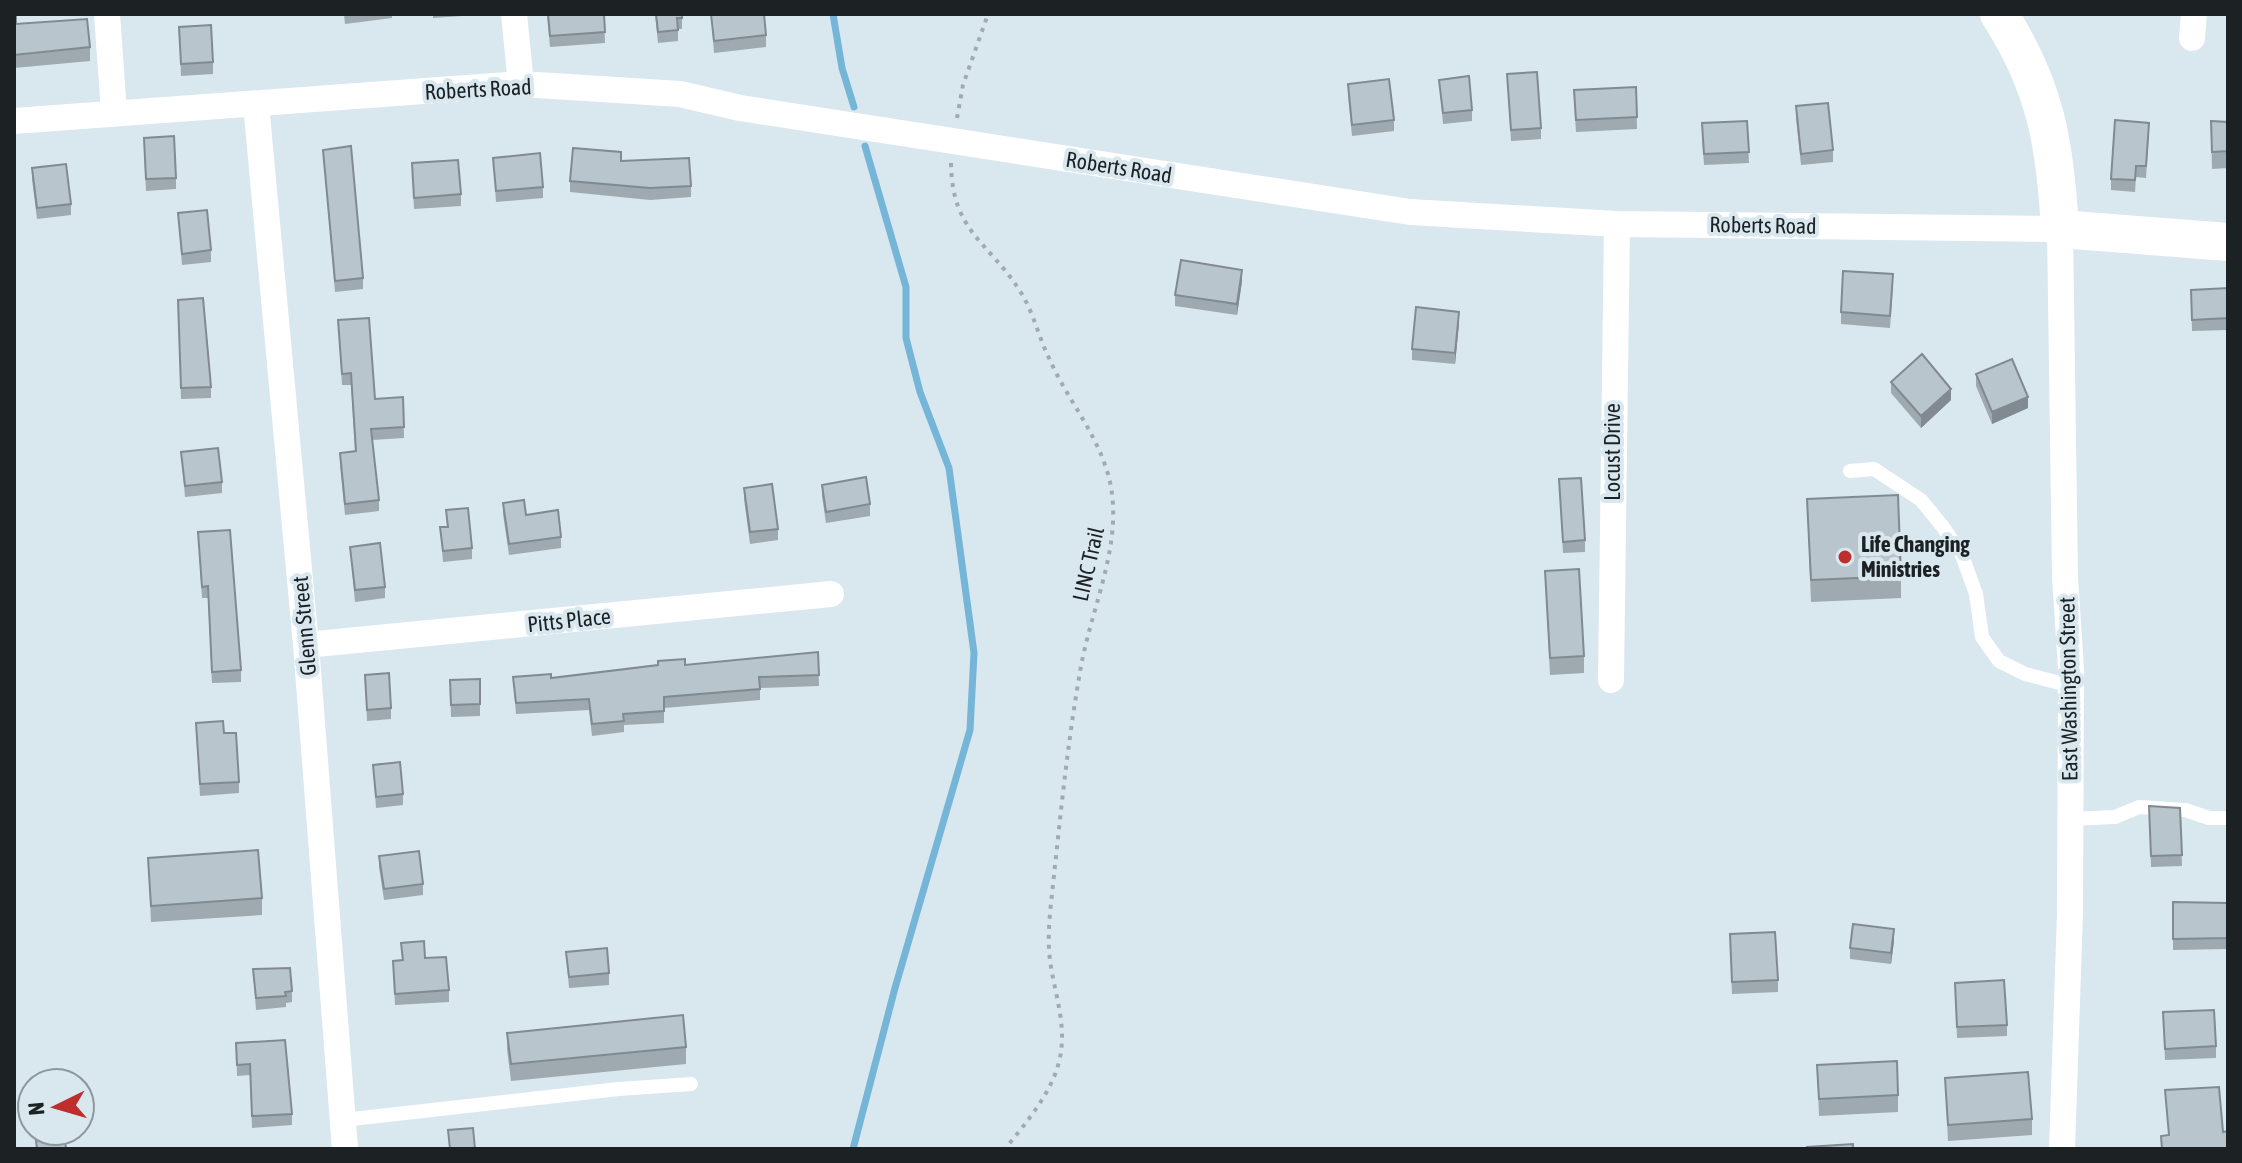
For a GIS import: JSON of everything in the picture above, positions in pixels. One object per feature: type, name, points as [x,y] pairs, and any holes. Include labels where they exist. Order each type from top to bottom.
[{"type":"street","points":[[107,14],[114,112]]},
{"type":"street","points":[[514,14],[521,84]]},
{"type":"street","points":[[1999,14],[2040,91],[2057,170],[2060,229]]},
{"type":"street","name":"Roberts Road","points":[[14,121],[521,84],[680,94],[740,108],[1410,212],[1617,224],[2060,229],[2228,242]]},
{"type":"street","name":"Glenn Street","points":[[256,104],[306,645],[345,1149]]},
{"type":"street","name":"Locust Drive","points":[[1611,680],[1617,224]]},
{"type":"street","name":"East Washington Street","points":[[2060,229],[2065,577],[2071,686],[2062,1149]]},
{"type":"street","name":"Pitts Place","points":[[306,645],[831,594]]},
{"type":"lane","points":[[1850,471],[1874,469],[1921,500],[1943,527],[1962,555],[1976,594],[1982,637],[1999,661],[2025,674],[2071,686]]},
{"type":"lane","points":[[2070,819],[2115,817],[2139,807],[2185,810],[2209,818],[2228,818]]},
{"type":"lane","points":[[343,1120],[619,1089],[691,1084]]},
{"type":"path","name":"LINC Trail","points":[[988,14],[963,85],[953,141],[955,203],[963,221],[1019,289],[1034,315],[1048,357],[1105,464],[1112,489],[1114,518],[1084,648],[1071,726],[1051,899],[1049,950],[1063,1037],[1059,1065],[1044,1096],[1005,1149]]},
{"type":"building","points":[[14,14],[16,24],[87,19],[90,47],[14,55]]},
{"type":"building","points":[[548,14],[604,14],[605,32],[550,36]]},
{"type":"building","points":[[656,14],[682,14],[682,18],[677,18],[678,30],[658,32]]},
{"type":"building","points":[[711,14],[764,14],[766,35],[714,41]]},
{"type":"building","points":[[211,25],[213,62],[181,64],[179,27]]},
{"type":"building","points":[[1537,72],[1541,128],[1511,130],[1507,74]]},
{"type":"building","points":[[1469,76],[1472,110],[1443,113],[1439,80]]},
{"type":"building","points":[[1389,79],[1394,120],[1352,125],[1348,84]]},
{"type":"building","points":[[1636,87],[1637,117],[1576,120],[1574,90]]},
{"type":"building","points":[[1828,103],[1833,150],[1801,154],[1796,106]]},
{"type":"building","points":[[2115,120],[2149,123],[2146,166],[2136,166],[2135,180],[2111,179]]},
{"type":"building","points":[[1747,121],[1749,152],[1704,154],[1702,123]]},
{"type":"building","points":[[2211,121],[2228,122],[2228,151],[2212,152]]},
{"type":"building","points":[[174,136],[176,178],[146,179],[144,138]]},
{"type":"building","points":[[351,146],[363,278],[335,281],[323,150]]},
{"type":"building","points":[[573,148],[621,152],[621,161],[689,158],[691,186],[650,188],[570,181]]},
{"type":"building","points":[[540,153],[543,187],[496,191],[493,158]]},
{"type":"building","points":[[458,160],[461,194],[414,198],[412,163]]},
{"type":"building","points":[[66,164],[71,204],[37,208],[32,168]]},
{"type":"building","points":[[207,210],[211,250],[182,254],[178,213]]},
{"type":"building","points":[[1181,260],[1242,270],[1237,304],[1175,295]]},
{"type":"building","points":[[1843,271],[1893,274],[1890,316],[1841,312]]},
{"type":"building","points":[[2228,288],[2228,318],[2192,320],[2191,290]]},
{"type":"building","points":[[203,298],[211,387],[181,388],[178,300]]},
{"type":"building","points":[[1416,307],[1459,312],[1455,353],[1412,349]]},
{"type":"building","points":[[369,318],[375,399],[403,397],[404,427],[371,429],[379,500],[345,504],[340,453],[356,451],[351,373],[342,374],[338,320]]},
{"type":"building","points":[[1922,354],[1951,389],[1921,416],[1891,382]]},
{"type":"building","points":[[2012,359],[2028,397],[1992,412],[1976,374]]},
{"type":"building","points":[[218,448],[222,482],[185,486],[181,452]]},
{"type":"building","points":[[866,477],[870,504],[826,512],[822,485]]},
{"type":"building","points":[[1581,478],[1585,540],[1563,542],[1559,479]]},
{"type":"building","points":[[772,484],[778,529],[750,532],[744,488]]},
{"type":"building","points":[[1898,495],[1901,576],[1811,580],[1807,499]]},
{"type":"building","points":[[524,500],[526,515],[558,510],[561,537],[509,544],[503,503]]},
{"type":"building","points":[[468,508],[472,548],[443,551],[440,527],[448,527],[446,510]]},
{"type":"building","points":[[230,530],[241,670],[212,672],[208,586],[202,587],[198,532]]},
{"type":"building","points":[[380,543],[385,587],[355,590],[350,547]]},
{"type":"building","points":[[1579,569],[1584,656],[1550,658],[1545,571]]},
{"type":"building","points":[[818,652],[819,675],[759,677],[760,689],[664,697],[664,711],[623,714],[624,721],[592,724],[589,699],[516,703],[513,677],[551,674],[551,678],[658,665],[658,661],[685,659],[685,665]]},
{"type":"building","points":[[389,673],[391,708],[367,710],[365,675]]},
{"type":"building","points":[[480,679],[480,704],[451,705],[450,680]]},
{"type":"building","points":[[223,721],[224,733],[236,733],[239,782],[200,784],[196,723]]},
{"type":"building","points":[[400,762],[403,794],[376,797],[373,765]]},
{"type":"building","points":[[2149,806],[2180,808],[2182,855],[2151,856]]},
{"type":"building","points":[[258,850],[262,898],[151,906],[148,858]]},
{"type":"building","points":[[419,851],[423,884],[384,889],[379,856]]},
{"type":"building","points":[[2173,902],[2228,903],[2228,938],[2173,939]]},
{"type":"building","points":[[1853,924],[1894,929],[1891,953],[1850,948]]},
{"type":"building","points":[[1775,932],[1778,980],[1732,982],[1730,934]]},
{"type":"building","points":[[424,941],[425,958],[446,957],[449,990],[395,994],[393,961],[403,960],[401,943]]},
{"type":"building","points":[[607,948],[609,973],[569,977],[566,952]]},
{"type":"building","points":[[290,968],[292,991],[285,992],[286,996],[256,998],[253,969]]},
{"type":"building","points":[[2004,980],[2007,1025],[1957,1027],[1955,983]]},
{"type":"building","points":[[2214,1010],[2216,1046],[2165,1049],[2163,1012]]},
{"type":"building","points":[[683,1015],[686,1047],[511,1064],[507,1033]]},
{"type":"building","points":[[285,1040],[292,1114],[252,1116],[250,1064],[237,1065],[236,1043]]},
{"type":"building","points":[[1897,1061],[1898,1095],[1819,1099],[1817,1065]]},
{"type":"building","points":[[2028,1072],[2032,1119],[1948,1125],[1945,1078]]},
{"type":"building","points":[[2219,1087],[2223,1132],[2228,1131],[2228,1149],[2162,1149],[2161,1136],[2169,1135],[2165,1090]]},
{"type":"building","points":[[473,1128],[475,1149],[450,1149],[448,1130]]},
{"type":"building","points":[[1853,1144],[1853,1149],[1807,1149],[1807,1147]]},
{"type":"building","points":[[37,1147],[66,1149],[37,1149]]},
{"type":"waterway","points":[[833,14],[842,68],[854,107]]},
{"type":"waterway","points":[[853,1149],[895,988],[970,730],[974,653],[949,468],[920,392],[906,338],[906,287],[865,146]]},
{"type":"place","name":"Life Changing Ministries","points":[[1845,557]]}]
